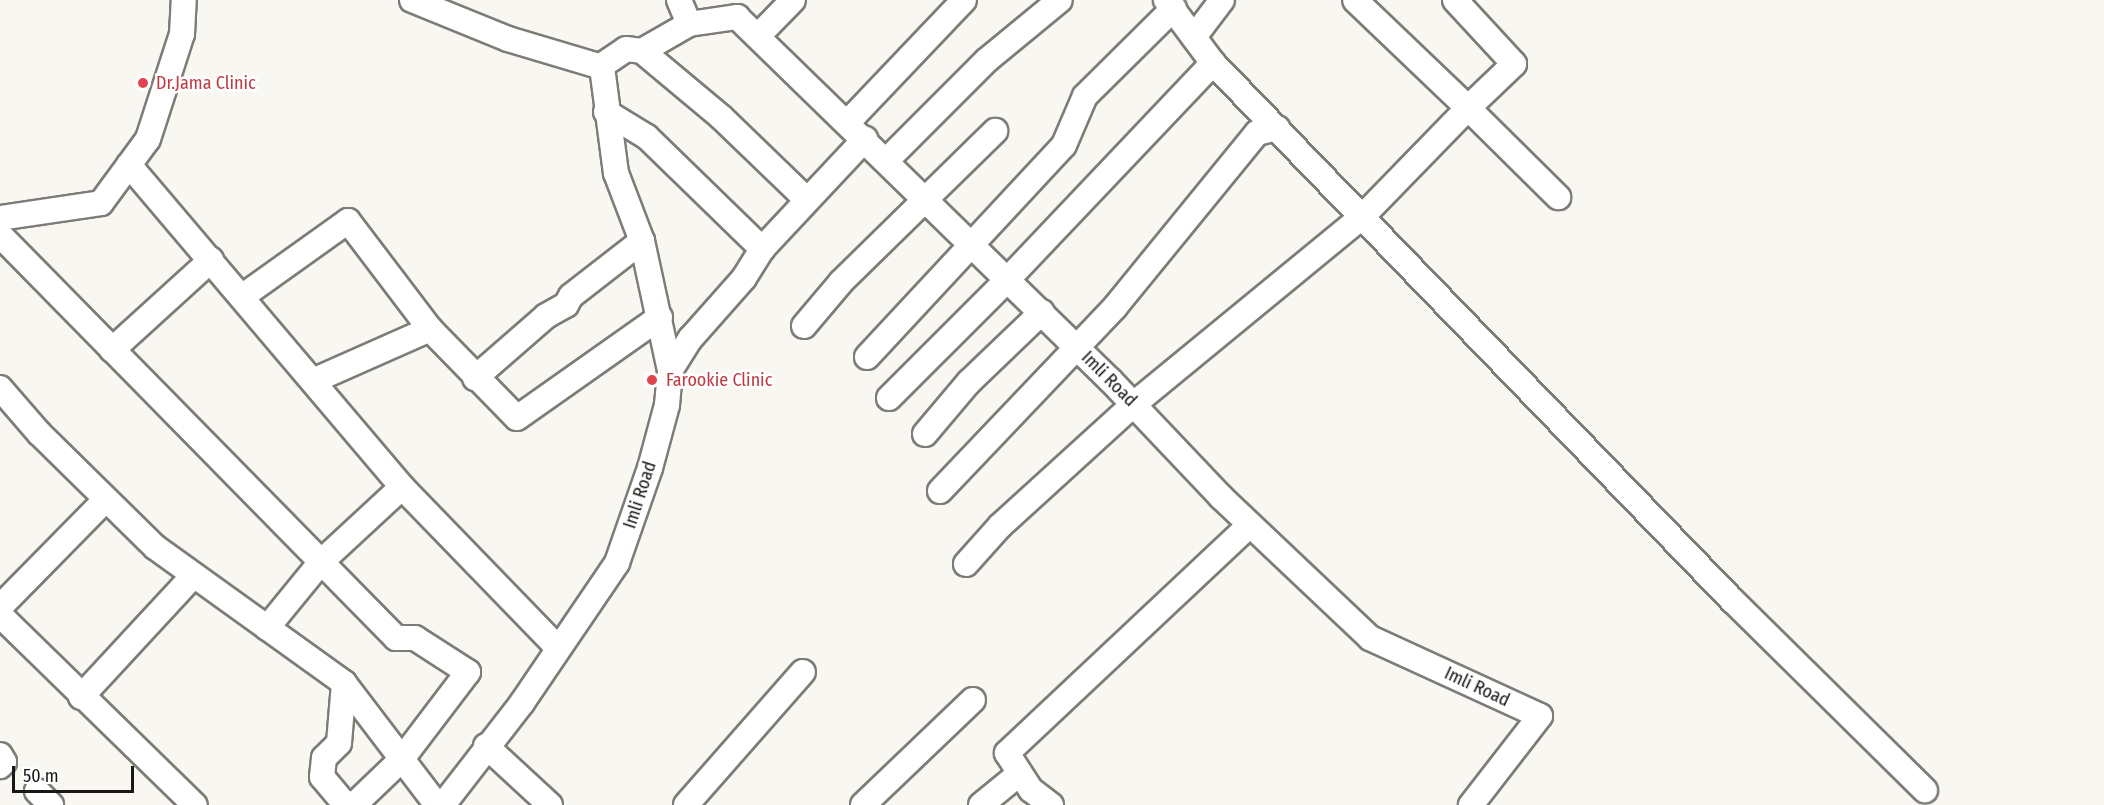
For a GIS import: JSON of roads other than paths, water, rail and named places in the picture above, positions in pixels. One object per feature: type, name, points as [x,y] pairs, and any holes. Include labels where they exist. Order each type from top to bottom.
[{"type":"street","points":[[0,218],[101,203],[148,139],[182,34],[184,0]]},
{"type":"street","points":[[412,0],[508,39],[601,66]]},
{"type":"street","points":[[679,0],[689,24]]},
{"type":"street","points":[[758,36],[793,0]]},
{"type":"street","points":[[670,371],[691,338],[744,278],[762,249],[802,209],[806,199],[857,130],[964,0]]},
{"type":"street","points":[[887,160],[987,60],[1060,0]]},
{"type":"street","points":[[1194,37],[1222,0]]},
{"type":"street","points":[[1355,0],[1558,197]]},
{"type":"street","points":[[966,564],[1000,526],[1134,404],[1363,216],[1514,64],[1455,0]]},
{"type":"street","points":[[867,357],[1064,145],[1084,96],[1171,6],[1213,63],[1732,600],[1925,790]]},
{"type":"street","name":"Imli Road","points":[[443,805],[486,746],[522,703],[617,564],[650,468],[667,405],[670,371],[660,317],[642,242],[616,173],[601,66],[626,48],[642,51],[689,24],[738,17],[1042,312],[1250,525],[1370,638],[1540,716],[1471,805]]},
{"type":"street","points":[[642,51],[722,117],[806,199]]},
{"type":"street","points":[[889,398],[1008,279],[1213,63]]},
{"type":"street","points":[[606,112],[647,137],[762,249]]},
{"type":"street","points":[[940,491],[1078,348],[1257,133],[1276,128]]},
{"type":"street","points":[[804,326],[841,282],[995,131]]},
{"type":"street","points":[[129,165],[315,380],[402,487],[558,648]]},
{"type":"street","points":[[243,296],[348,221],[430,329],[475,378],[517,418],[660,317]]},
{"type":"street","points":[[0,235],[396,638],[415,638],[468,672],[402,759],[355,804],[344,803],[322,777],[324,758],[339,743],[344,683]]},
{"type":"street","points":[[475,378],[546,316],[566,305],[572,296],[642,242]]},
{"type":"street","points":[[112,350],[212,260]]},
{"type":"street","points":[[925,434],[969,382],[1042,312]]},
{"type":"street","points":[[315,380],[430,329]]},
{"type":"street","points":[[0,388],[155,547],[344,683],[437,805]]},
{"type":"street","points":[[267,628],[321,562],[402,487]]},
{"type":"street","points":[[0,607],[106,499]]},
{"type":"street","points":[[1051,805],[1019,774],[1007,753],[1017,741],[1250,525]]},
{"type":"street","points":[[81,697],[194,575]]},
{"type":"street","points":[[0,615],[81,697],[195,805]]},
{"type":"street","points":[[686,805],[803,672]]},
{"type":"street","points":[[863,805],[973,700]]},
{"type":"street","points":[[486,746],[550,805]]},
{"type":"street","points":[[0,755],[4,762],[0,766]]},
{"type":"street","points":[[981,805],[1019,774]]},
{"type":"place","name":"Dr.Jama Clinic","points":[[143,83]]},
{"type":"place","name":"Farookie Clinic","points":[[652,380]]}]
